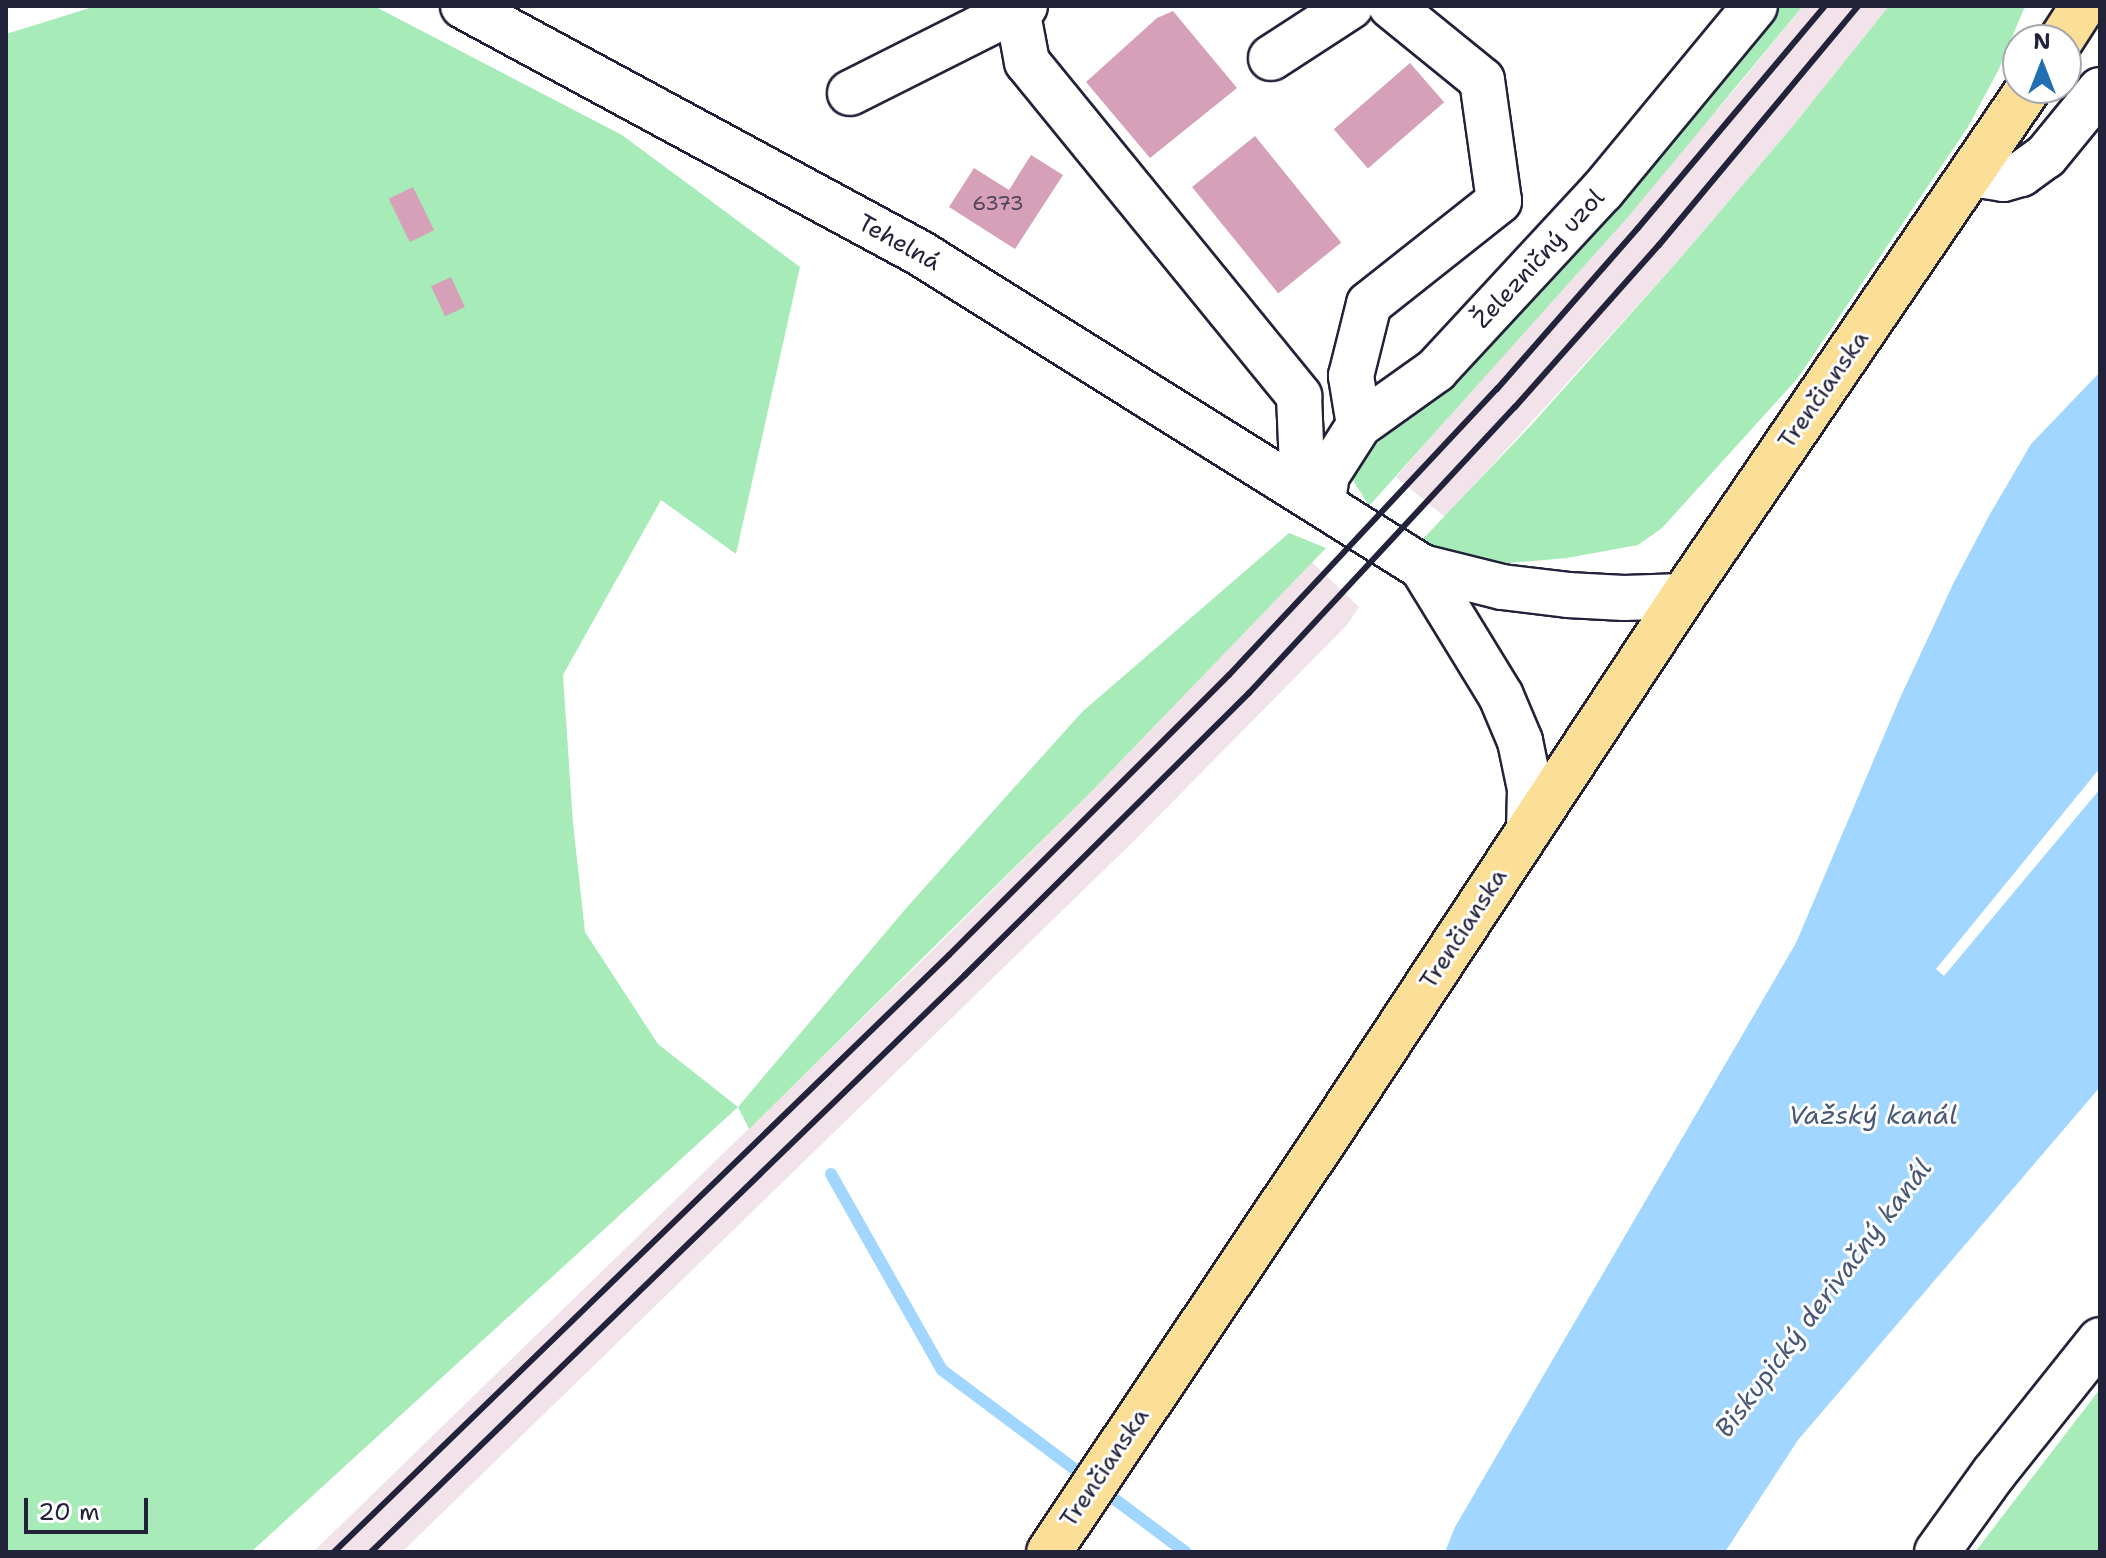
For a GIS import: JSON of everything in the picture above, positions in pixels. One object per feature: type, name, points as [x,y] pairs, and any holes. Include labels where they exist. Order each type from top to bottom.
[{"type":"main road","points":[[2071,24],[2083,6]]},
{"type":"main road","name":"Trenčianska","points":[[1049,1551],[1683,596],[2018,104]]},
{"type":"street","name":"Tehelná","points":[[463,6],[920,253],[1422,567]]},
{"type":"street","points":[[1271,58],[1351,6]]},
{"type":"street","points":[[1359,425],[1351,376],[1369,304],[1499,201],[1482,80],[1391,6]]},
{"type":"street","name":"Železničný uzol","points":[[1313,496],[1359,425],[1436,370],[1602,191],[1755,6]]},
{"type":"street","points":[[850,93],[1021,7],[1027,62],[1299,396],[1313,496]]},
{"type":"street","points":[[1974,169],[1985,176],[2003,179],[2021,174],[2046,156],[2100,90]]},
{"type":"street","points":[[1422,567],[1502,587],[1568,595],[1624,598],[1683,596]]},
{"type":"street","points":[[1422,567],[1501,696],[1520,741],[1530,789],[1529,830]]},
{"type":"street","points":[[1937,1552],[1994,1473],[2100,1340]]},
{"type":"shaded area","points":[[1803,6],[1889,6],[1788,132],[1677,262],[1445,517],[1396,477],[1737,87]]},
{"type":"shaded area","points":[[1312,562],[1359,607],[1347,625],[1136,839],[402,1552],[313,1552],[944,939],[1086,797]]},
{"type":"green space","points":[[374,6],[622,135],[800,267],[736,554],[661,500],[563,675],[573,823],[585,932],[658,1044],[738,1107],[251,1552],[6,1552],[6,34],[93,7]]},
{"type":"green space","points":[[1769,6],[1803,6],[1627,218],[1369,506],[1351,477],[1361,457],[1405,420],[1465,357]]},
{"type":"green space","points":[[1889,6],[2025,6],[2018,24],[2002,24],[2002,62],[1968,127],[1797,379],[1662,528],[1638,545],[1567,558],[1509,563],[1465,558],[1421,541],[1534,422],[1788,132]]},
{"type":"green space","points":[[1289,533],[1326,548],[1086,797],[749,1129],[738,1107],[908,906],[1082,712]]},
{"type":"green space","points":[[2100,1389],[2100,1552],[1975,1552]]},
{"type":"water","name":"Važský kanál","points":[[2100,372],[2100,768],[1936,969],[1944,976],[2100,789],[2100,1087],[1798,1440],[1725,1552],[1445,1552],[1455,1527],[1796,943],[1900,698],[1954,582],[1990,514],[2031,444]]},
{"type":"building","points":[[1173,11],[1237,88],[1150,158],[1086,82],[1157,18]]},
{"type":"building","points":[[1410,63],[1444,102],[1368,169],[1334,129]]},
{"type":"building","points":[[1255,136],[1341,242],[1278,293],[1192,187]]},
{"type":"building","points":[[1031,155],[1063,175],[1015,249],[949,207],[974,168],[1009,190]]},
{"type":"building","points":[[413,187],[434,230],[410,242],[389,199]]},
{"type":"building","points":[[451,277],[465,307],[445,316],[431,286]]},
{"type":"waterway","points":[[831,1174],[942,1370],[1185,1552]]},
{"type":"railway","points":[[334,1552],[949,955],[1229,675],[1497,389],[1825,6]]},
{"type":"railway","points":[[371,1552],[965,975],[1249,693],[1515,407],[1659,245],[1858,6]]},
{"type":"water label","name":"Biskupický derivačný kanál","points":[[1823,1298]]}]
